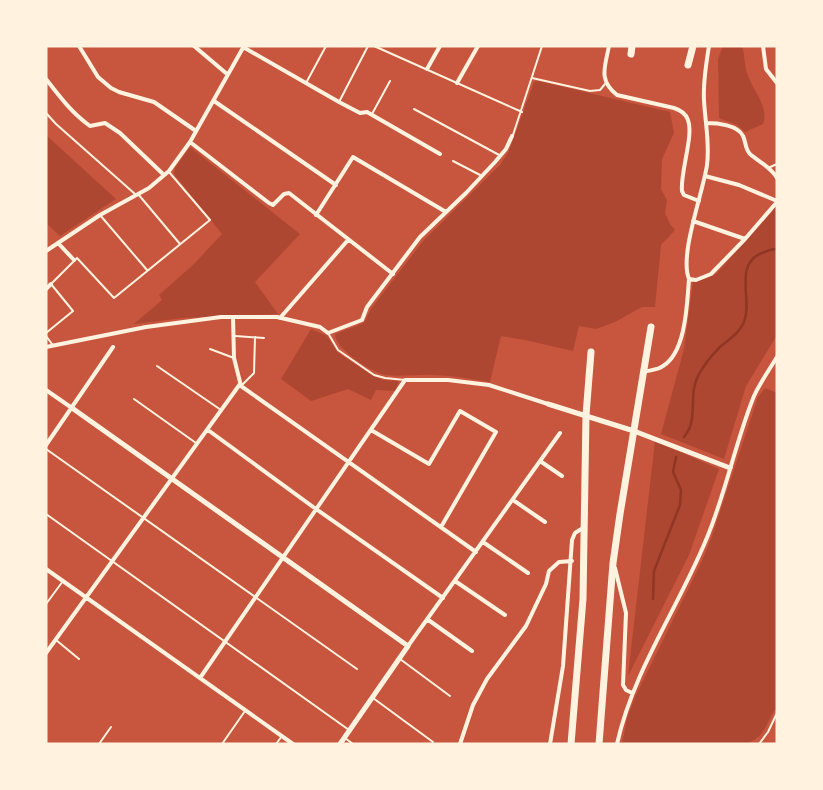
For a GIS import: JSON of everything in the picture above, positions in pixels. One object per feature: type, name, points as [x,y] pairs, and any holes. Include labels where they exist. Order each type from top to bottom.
[{"type":"highway","points":[[631,54],[632,46]]},
{"type":"highway","points":[[688,65],[692,46]]},
{"type":"highway","points":[[599,744],[613,564],[651,328]]},
{"type":"highway","points":[[571,744],[583,599],[586,414],[591,352]]},
{"type":"street","points":[[79,46],[98,77],[107,84],[119,92],[154,102],[196,131]]},
{"type":"street","points":[[194,46],[227,74]]},
{"type":"street","points":[[46,251],[100,215],[149,188],[169,171],[190,142],[243,46],[339,102],[360,113],[367,112],[372,114],[440,154]]},
{"type":"street","points":[[427,69],[440,46]]},
{"type":"street","points":[[457,83],[478,46]]},
{"type":"street","points":[[608,46],[604,71],[606,84],[617,95],[674,108],[684,113],[689,121],[682,191],[689,198],[699,201]]},
{"type":"street","points":[[644,372],[661,368],[667,363],[682,336],[690,279],[687,265],[693,221],[705,176],[708,148],[704,84],[709,46]]},
{"type":"street","points":[[763,46],[766,69],[777,83]]},
{"type":"street","points":[[46,80],[67,106],[86,123],[90,126],[104,123],[114,129],[126,138],[164,175]]},
{"type":"street","points":[[214,101],[336,184]]},
{"type":"street","points":[[707,123],[717,123],[736,129],[743,136],[746,150],[777,178]]},
{"type":"street","points":[[46,347],[146,326],[232,317],[280,318],[320,327],[328,334],[362,320],[367,307],[420,237],[501,156],[512,136]]},
{"type":"street","points":[[190,142],[269,204],[275,204],[286,192],[393,274]]},
{"type":"street","points":[[316,215],[353,157],[446,212]]},
{"type":"street","points":[[690,279],[696,280],[711,274],[777,202],[739,185],[705,176]]},
{"type":"street","points":[[693,221],[745,239]]},
{"type":"street","points":[[280,318],[348,240]]},
{"type":"street","points":[[58,243],[74,260]]},
{"type":"street","points":[[46,289],[51,284]]},
{"type":"street","points":[[232,317],[234,358],[241,385],[476,552]]},
{"type":"street","points":[[46,447],[113,347]]},
{"type":"street","points":[[617,744],[623,717],[632,693],[708,537],[755,395],[777,357]]},
{"type":"street","points":[[200,678],[405,380],[448,380],[489,385],[634,430],[730,468]]},
{"type":"street","points":[[46,653],[241,385]]},
{"type":"street","points":[[46,390],[408,646]]},
{"type":"street","points":[[371,430],[429,464],[460,411],[496,432],[441,527]]},
{"type":"street","points":[[208,430],[316,510],[443,598]]},
{"type":"street","points":[[340,744],[560,433]]},
{"type":"street","points":[[540,461],[562,476]]},
{"type":"street","points":[[513,500],[545,522]]},
{"type":"street","points":[[550,744],[563,666],[572,540],[575,533],[584,528]]},
{"type":"street","points":[[483,542],[528,573]]},
{"type":"street","points":[[460,744],[474,705],[487,679],[526,626],[546,584],[549,571],[559,562],[572,561]]},
{"type":"street","points":[[613,564],[626,613],[623,685],[624,688],[632,693]]},
{"type":"street","points":[[46,569],[293,744]]},
{"type":"street","points":[[455,581],[505,614]]},
{"type":"street","points":[[428,619],[472,651]]},
{"type":"lane","points":[[306,83],[326,46]]},
{"type":"lane","points":[[339,102],[368,46]]},
{"type":"lane","points":[[374,46],[522,112]]},
{"type":"lane","points":[[512,136],[522,112],[542,46]]},
{"type":"lane","points":[[532,78],[590,91],[600,90],[606,84]]},
{"type":"lane","points":[[372,114],[390,81]]},
{"type":"lane","points":[[414,110],[501,156]]},
{"type":"lane","points":[[46,113],[56,124],[137,194],[180,245]]},
{"type":"lane","points":[[453,161],[482,176]]},
{"type":"lane","points":[[768,168],[777,164]]},
{"type":"lane","points":[[53,346],[46,335],[73,311],[51,284],[74,260],[77,258],[114,298],[210,220],[169,171]]},
{"type":"lane","points":[[100,215],[148,271]]},
{"type":"lane","points":[[328,334],[338,350],[374,375],[405,380]]},
{"type":"lane","points":[[232,336],[264,338]]},
{"type":"lane","points":[[241,385],[254,373],[255,338]]},
{"type":"lane","points":[[210,349],[234,358]]},
{"type":"lane","points":[[157,366],[222,411]]},
{"type":"lane","points":[[134,399],[198,444]]},
{"type":"lane","points":[[46,447],[356,669]]},
{"type":"lane","points":[[46,514],[349,730]]},
{"type":"lane","points":[[46,604],[63,581]]},
{"type":"lane","points":[[56,640],[79,659]]},
{"type":"lane","points":[[399,658],[450,696]]},
{"type":"lane","points":[[372,698],[434,742]]},
{"type":"lane","points":[[222,744],[246,710]]},
{"type":"lane","points":[[758,744],[768,732],[777,713]]},
{"type":"lane","points":[[99,744],[111,727]]},
{"type":"lane","points":[[276,744],[282,736]]},
{"type":"lane","points":[[344,737],[353,744]]},
{"type":"shaded area","points":[[723,46],[742,46],[749,79],[764,111],[763,124],[745,132],[737,125],[719,118],[718,59]]},
{"type":"shaded area","points":[[538,81],[670,112],[674,133],[662,159],[661,189],[667,200],[665,213],[675,230],[661,245],[655,307],[642,307],[615,322],[596,329],[579,326],[573,351],[501,336],[490,382],[439,375],[386,375],[372,370],[347,353],[337,340],[335,334],[364,323],[371,309],[423,241],[500,165],[509,151],[534,82]]},
{"type":"shaded area","points":[[46,135],[116,199],[60,236],[46,223]]},
{"type":"shaded area","points":[[190,147],[300,234],[255,282],[278,314],[183,318],[134,324],[162,300],[159,295],[194,264],[222,234],[174,174],[175,168]]},
{"type":"shaded area","points":[[777,206],[777,335],[746,386],[724,459],[661,434],[684,349],[693,281],[716,274]]},
{"type":"shaded area","points":[[311,329],[327,336],[337,352],[373,376],[383,380],[399,381],[395,391],[376,390],[371,400],[348,389],[311,401],[281,379]]},
{"type":"shaded area","points":[[765,388],[777,393],[777,707],[761,734],[745,744],[622,744],[627,718],[636,695],[711,539],[758,397]]},
{"type":"shaded area","points":[[655,441],[719,469],[689,555],[628,676]]},
{"type":"waterway","points":[[684,437],[692,421],[694,387],[699,374],[714,353],[737,333],[744,322],[747,304],[746,274],[748,265],[753,258],[762,253],[777,249]]},
{"type":"waterway","points":[[653,599],[654,571],[680,505],[681,490],[673,472],[676,457]]}]
